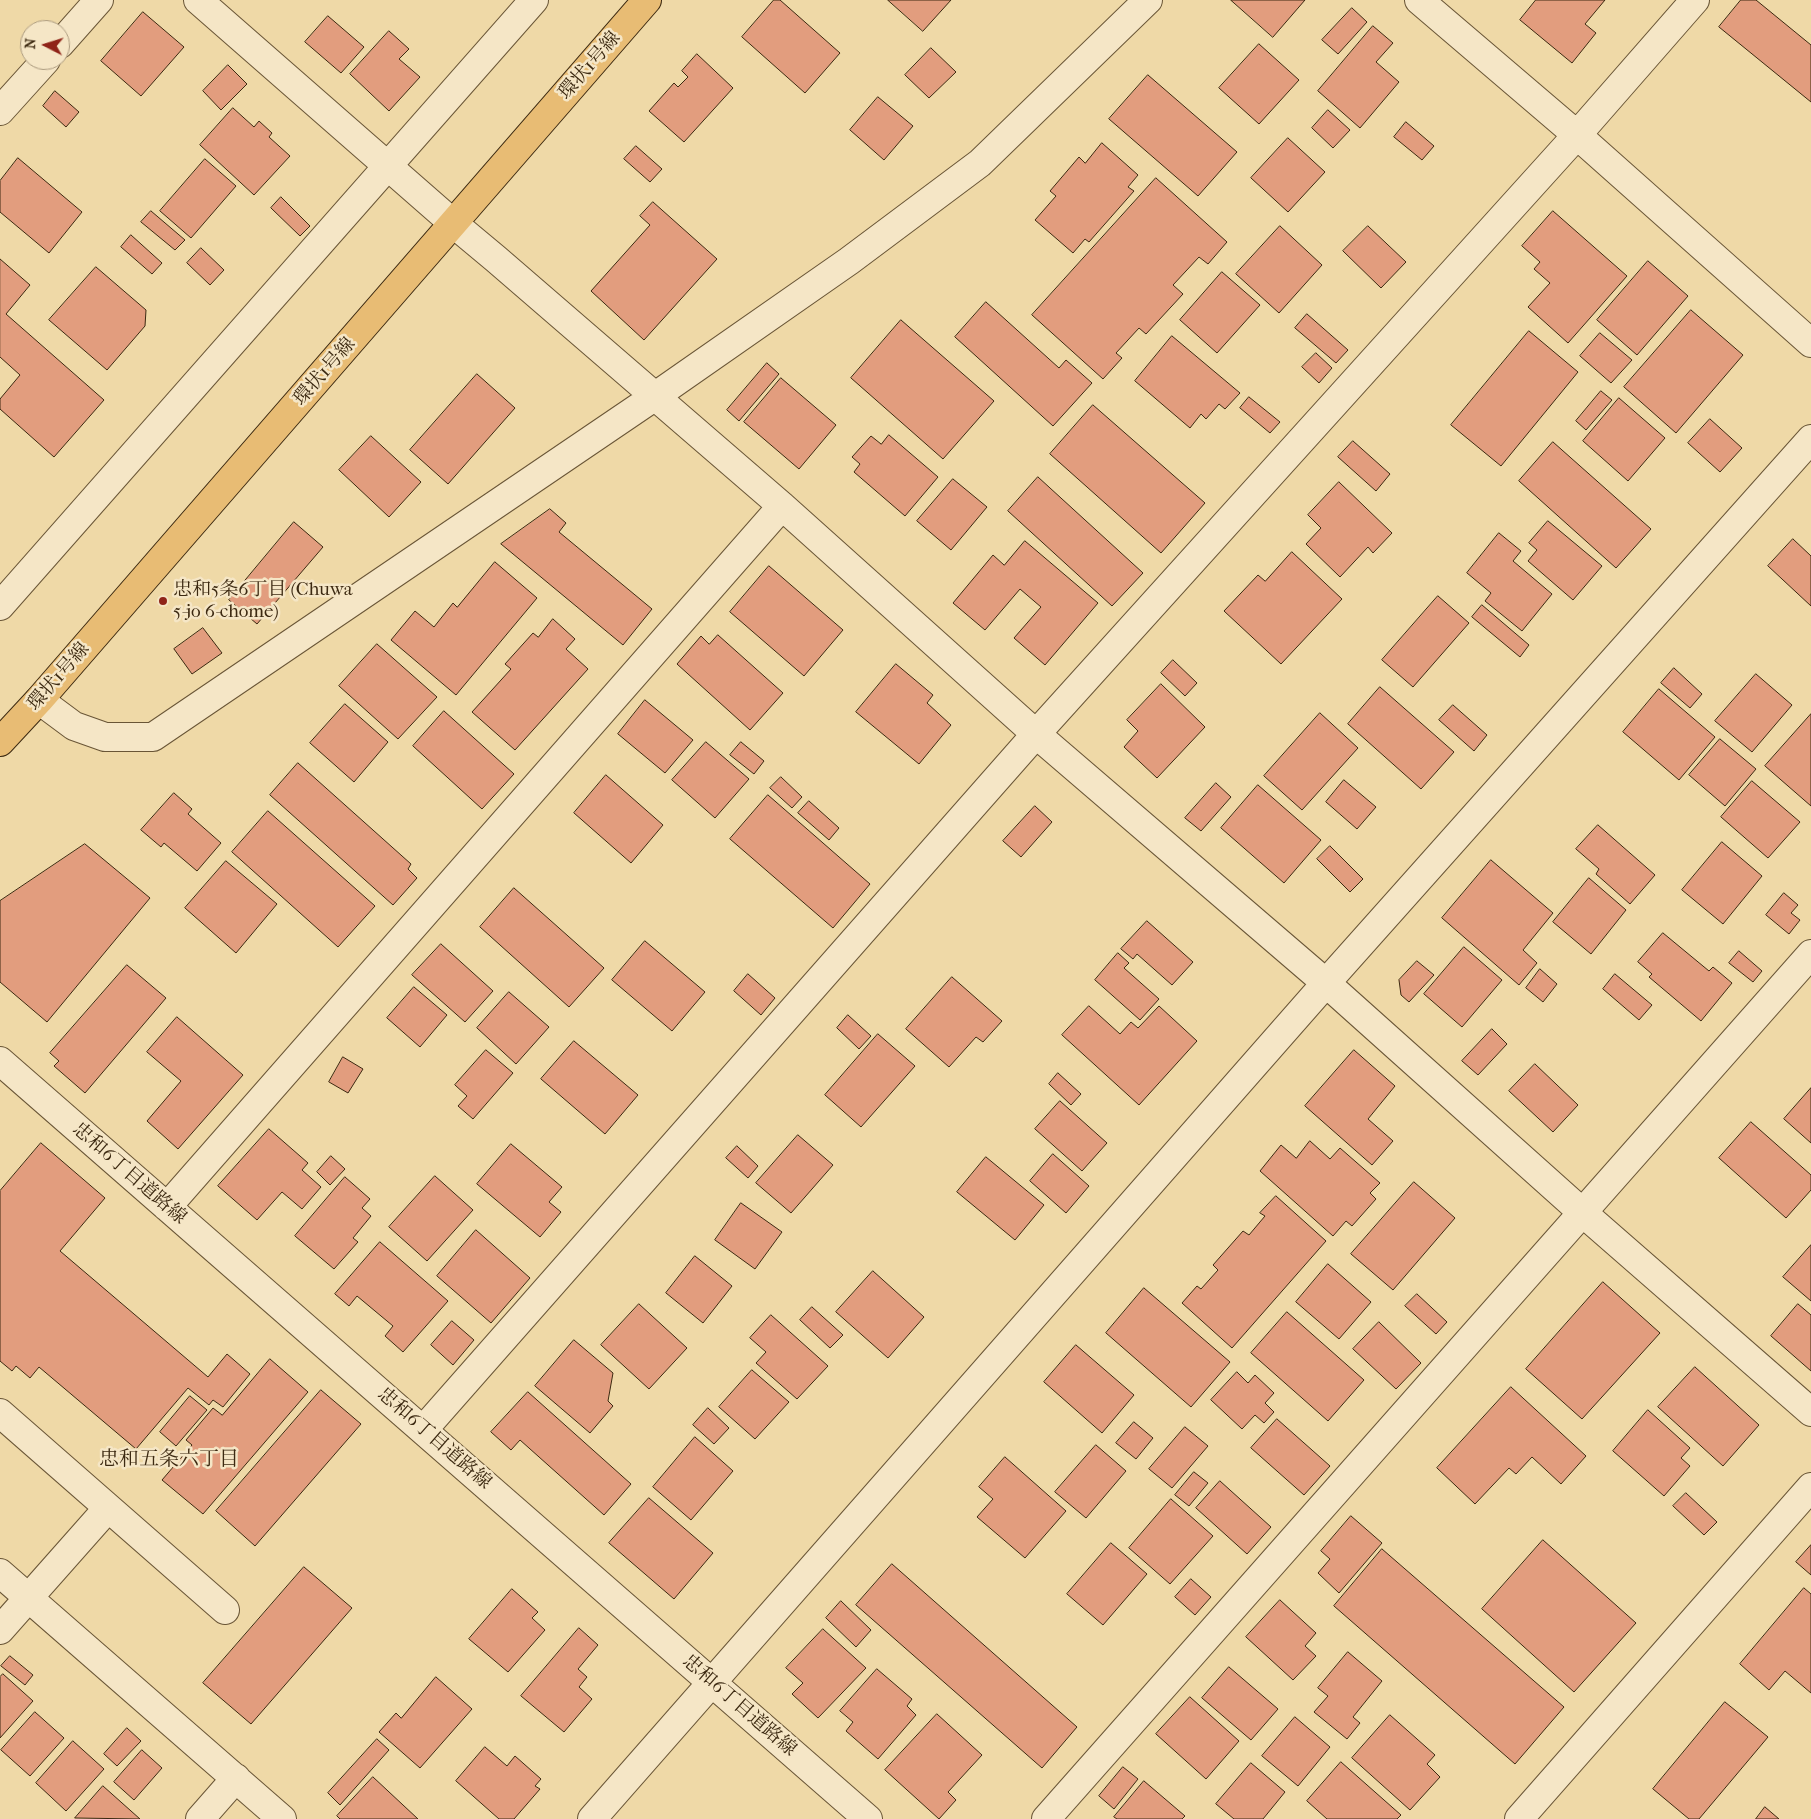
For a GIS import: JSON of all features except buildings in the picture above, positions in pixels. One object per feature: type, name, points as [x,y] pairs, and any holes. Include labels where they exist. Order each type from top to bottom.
[{"type":"main road","name":"環状1号線","points":[[0,742],[39,700],[647,0]]},
{"type":"street","points":[[70,33],[99,0]]},
{"type":"street","points":[[198,0],[454,224],[782,506],[1036,734],[1326,983],[1583,1213],[1811,1412]]},
{"type":"street","points":[[0,606],[534,0]]},
{"type":"street","points":[[39,700],[74,726],[105,737],[153,737],[654,397],[849,261],[980,163],[1148,0]]},
{"type":"street","points":[[1420,0],[1577,135],[1811,343]]},
{"type":"street","points":[[423,1430],[1036,734],[1577,135],[1695,0]]},
{"type":"street","points":[[0,111],[37,70]]},
{"type":"street","points":[[592,1819],[1326,983],[1811,438]]},
{"type":"street","points":[[167,1207],[782,506]]},
{"type":"street","points":[[1046,1819],[1811,954]]},
{"type":"street","name":"忠和6丁目道路線","points":[[0,1061],[868,1819]]},
{"type":"street","points":[[0,1413],[225,1610]]},
{"type":"street","points":[[1519,1819],[1811,1487]]},
{"type":"street","points":[[0,1630],[108,1508]]},
{"type":"street","points":[[0,1573],[282,1819]]},
{"type":"street","points":[[200,1819],[236,1778]]},
{"type":"place","name":"忠和5条6丁目 (Chuwa 5-jo 6-chome)","points":[[163,601]]},
{"type":"district","name":"忠和五条六丁目","points":[[169,1460]]}]
